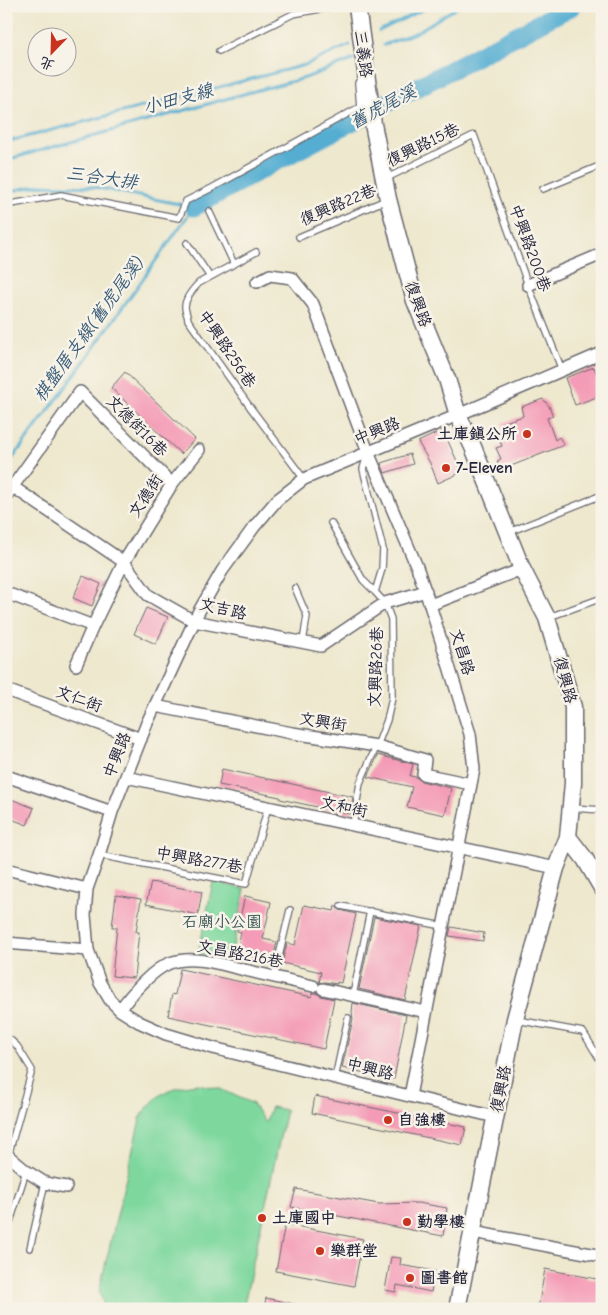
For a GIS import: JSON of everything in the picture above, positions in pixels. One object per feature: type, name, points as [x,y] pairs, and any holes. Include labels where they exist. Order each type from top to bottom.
[{"type":"main road","name":"三義路","points":[[356,6],[369,101]]},
{"type":"main road","name":"復興路","points":[[369,101],[388,199],[415,301],[440,361],[458,415],[473,447],[522,569],[548,618],[573,707],[571,808],[568,837],[556,868],[515,1019],[457,1309]]},
{"type":"main road","points":[[568,837],[585,859],[602,888]]},
{"type":"street","points":[[528,285],[602,254]]},
{"type":"street","name":"文昌路","points":[[257,282],[270,275],[292,278],[313,304],[368,452],[426,591],[470,734],[474,769],[410,1096]]},
{"type":"street","name":"中興路","points":[[495,1117],[213,1048],[166,1034],[139,1022],[120,1010],[110,1000],[100,984],[88,950],[85,915],[87,889],[112,812],[141,739],[194,621],[222,571],[254,526],[277,500],[304,479],[599,354]]},
{"type":"street","name":"文德街16巷","points":[[10,492],[80,392],[172,484]]},
{"type":"street","name":"文德街","points":[[76,665],[124,562],[172,484],[199,450]]},
{"type":"street","name":"文吉路","points":[[10,492],[124,562],[148,594],[194,621],[321,646],[384,603],[426,591]]},
{"type":"street","points":[[430,605],[522,569]]},
{"type":"street","points":[[6,593],[93,626]]},
{"type":"street","name":"文仁街","points":[[6,690],[141,739]]},
{"type":"street","name":"文興街","points":[[155,706],[292,733],[377,746],[425,760],[423,774],[471,784]]},
{"type":"street","points":[[6,776],[112,812]]},
{"type":"street","name":"文和街","points":[[126,777],[556,868]]},
{"type":"street","points":[[6,869],[87,889]]},
{"type":"street","points":[[6,943],[88,950]]},
{"type":"street","name":"文昌路216巷","points":[[120,1010],[128,998],[159,969],[168,963],[191,960],[210,962],[426,1012]]},
{"type":"street","points":[[7,1155],[26,1171],[45,1183],[66,1187]]},
{"type":"street","points":[[473,1232],[602,1256]]},
{"type":"lane","points":[[292,14],[297,6]]},
{"type":"lane","points":[[219,51],[292,14],[336,6]]},
{"type":"lane","points":[[6,205],[61,195],[179,218],[186,201],[360,107],[358,83],[366,71]]},
{"type":"lane","name":"復興路15巷","points":[[385,179],[474,135]]},
{"type":"lane","name":"中興路200巷","points":[[474,135],[528,285],[562,370]]},
{"type":"lane","points":[[543,189],[602,165]]},
{"type":"lane","name":"復興路22巷","points":[[299,237],[388,199]]},
{"type":"lane","points":[[209,211],[234,264]]},
{"type":"lane","points":[[187,243],[210,277]]},
{"type":"lane","name":"中興路256巷","points":[[256,252],[199,283],[188,296],[185,307],[188,320],[304,479]]},
{"type":"lane","points":[[599,354],[602,369]]},
{"type":"lane","points":[[368,452],[364,469],[383,549],[382,568],[375,592]]},
{"type":"lane","points":[[508,533],[602,495]]},
{"type":"lane","name":"文興路26巷","points":[[331,523],[363,580],[384,603],[391,619],[392,698],[387,720],[360,783],[353,825]]},
{"type":"lane","points":[[295,588],[307,616],[304,642]]},
{"type":"lane","points":[[548,618],[602,598]]},
{"type":"lane","name":"中興路277巷","points":[[99,855],[246,884],[268,807]]},
{"type":"lane","points":[[571,808],[602,810]]},
{"type":"lane","points":[[340,906],[443,926]]},
{"type":"lane","points":[[274,977],[290,910]]},
{"type":"lane","points":[[353,995],[370,911]]},
{"type":"lane","points":[[335,1078],[348,1018]]},
{"type":"lane","points":[[515,1019],[583,1032],[602,1063]]},
{"type":"lane","points":[[6,1036],[17,1046],[32,1070],[7,1155]]},
{"type":"lane","points":[[6,1234],[26,1171]]},
{"type":"lane","points":[[30,1248],[45,1183]]},
{"type":"green space","name":"石廟小公園","points":[[213,882],[245,889],[230,961],[198,954]]},
{"type":"green space","points":[[199,1084],[221,1089],[253,1104],[265,1123],[271,1107],[286,1110],[243,1309],[105,1309],[99,1291],[141,1115],[160,1095],[172,1089]]},
{"type":"building","points":[[594,367],[602,387],[602,395],[575,405],[565,378]]},
{"type":"building","points":[[125,372],[195,439],[181,454],[111,388]]},
{"type":"building","name":"土庫鎮公所","points":[[543,399],[549,406],[553,416],[547,418],[555,440],[559,437],[564,445],[501,470],[497,461],[501,459],[496,448],[502,446],[498,436],[506,432],[502,423],[523,416],[521,407]]},
{"type":"building","points":[[443,430],[462,472],[438,483],[430,463],[418,442]]},
{"type":"building","points":[[410,454],[413,464],[385,473],[381,463]]},
{"type":"building","points":[[83,576],[101,584],[92,606],[73,598]]},
{"type":"building","points":[[146,608],[168,617],[156,644],[134,634]]},
{"type":"building","points":[[378,755],[413,764],[410,776],[416,777],[421,781],[451,788],[445,815],[407,807],[412,787],[368,777]]},
{"type":"building","points":[[222,769],[353,797],[350,814],[219,785]]},
{"type":"building","points":[[6,797],[34,808],[27,825],[6,817]]},
{"type":"building","points":[[151,882],[202,892],[198,915],[146,904]]},
{"type":"building","points":[[116,895],[141,899],[136,932],[139,932],[134,978],[112,976],[117,927],[112,927]]},
{"type":"building","points":[[245,896],[271,902],[263,939],[277,942],[272,963],[236,956],[241,932],[237,931]]},
{"type":"building","points":[[304,905],[334,911],[335,906],[340,910],[356,914],[341,983],[319,983],[321,972],[282,963],[287,943],[295,945]]},
{"type":"building","points":[[374,917],[421,926],[405,1000],[359,989]]},
{"type":"building","points":[[451,927],[484,933],[483,941],[449,936]]},
{"type":"building","points":[[180,969],[312,997],[312,993],[316,993],[334,999],[324,1049],[168,1016],[172,994],[175,995]]},
{"type":"building","points":[[353,1003],[406,1015],[394,1079],[342,1068],[353,1019]]},
{"type":"building","name":"自強樓","points":[[315,1096],[466,1127],[462,1145],[312,1113]]},
{"type":"building","name":"勤學樓","points":[[296,1189],[379,1204],[418,1203],[447,1208],[443,1236],[291,1207]]},
{"type":"building","name":"樂群堂","points":[[285,1224],[363,1239],[354,1286],[276,1271]]},
{"type":"building","name":"圖書館","points":[[391,1257],[401,1258],[400,1265],[435,1271],[431,1292],[397,1285],[396,1292],[385,1290]]},
{"type":"building","points":[[545,1269],[602,1280],[602,1309],[538,1309]]},
{"type":"building","points":[[266,1298],[298,1305],[297,1309],[264,1309]]},
{"type":"waterway","points":[[379,31],[430,6]]},
{"type":"waterway","name":"小田支線","points":[[384,45],[417,32],[459,6]]},
{"type":"waterway","name":"舊虎尾溪","points":[[194,207],[277,161],[572,6]]},
{"type":"waterway","points":[[6,142],[305,65],[350,45]]},
{"type":"waterway","name":"小田支線","points":[[6,160],[305,78],[355,59]]},
{"type":"waterway","name":"棋盤厝支線(舊虎尾溪)","points":[[6,192],[40,185],[94,187],[194,207],[63,391],[6,467]]},
{"type":"place","name":"土庫鎮公所","points":[[527,434]]},
{"type":"place","name":"7-Eleven","points":[[446,468]]},
{"type":"place","name":"自強樓","points":[[388,1120]]},
{"type":"place","name":"土庫國中","points":[[262,1218]]},
{"type":"place","name":"勤學樓","points":[[407,1222]]},
{"type":"place","name":"樂群堂","points":[[320,1251]]},
{"type":"place","name":"圖書館","points":[[410,1278]]},
{"type":"water label","name":"三合大排","points":[[102,178]]}]
